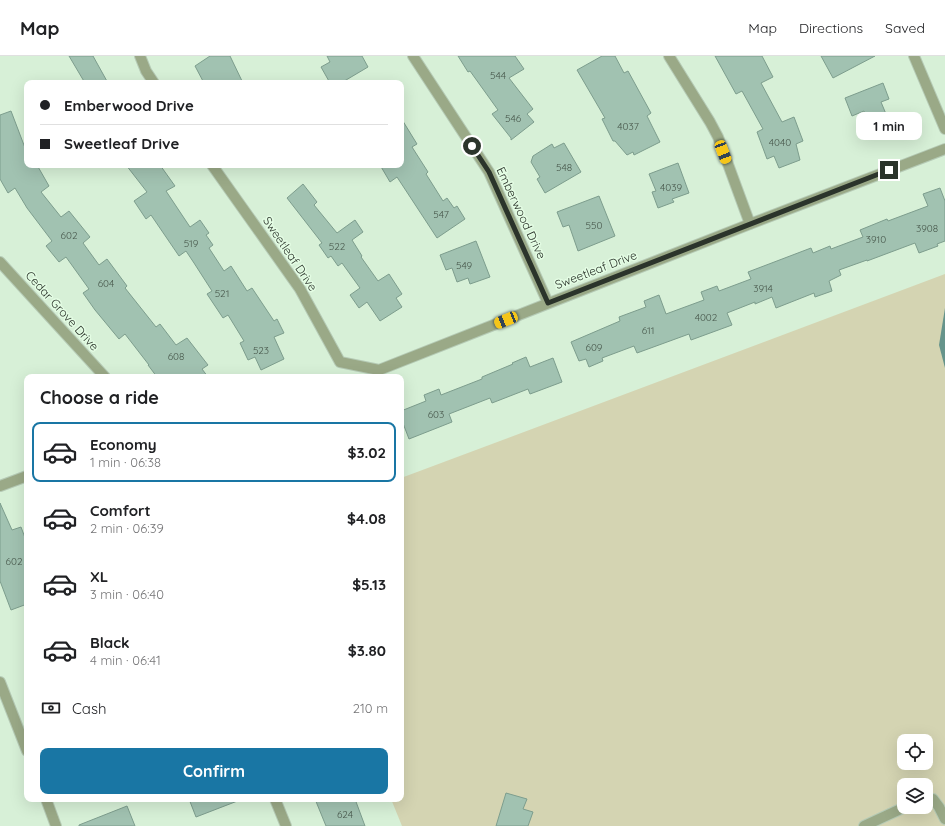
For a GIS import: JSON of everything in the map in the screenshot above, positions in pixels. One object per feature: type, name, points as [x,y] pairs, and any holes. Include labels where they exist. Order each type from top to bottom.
[{"type":"street","points":[[140,56],[146,71],[152,80]]},
{"type":"street","name":"Emberwood Drive","points":[[413,56],[489,172],[548,303]]},
{"type":"street","points":[[669,56],[718,137],[750,224]]},
{"type":"street","points":[[914,56],[945,129]]},
{"type":"street","name":"Sweetleaf Drive","points":[[214,168],[300,289],[340,362],[379,370],[945,149]]},
{"type":"street","name":"Cedar Grove Drive","points":[[0,262],[102,374]]},
{"type":"street","points":[[0,486],[24,477]]},
{"type":"street","points":[[0,682],[24,744]]},
{"type":"street","points":[[933,800],[945,819]]},
{"type":"street","points":[[47,802],[56,826]]},
{"type":"street","points":[[276,802],[286,826]]},
{"type":"street","points":[[864,826],[897,811]]},
{"type":"green space","points":[[945,274],[945,826],[402,826],[392,802],[404,802],[404,477]]},
{"type":"water","points":[[945,308],[945,368],[939,345]]},
{"type":"building","points":[[69,56],[93,56],[106,80],[83,80]]},
{"type":"building","points":[[210,56],[230,56],[242,80],[202,80],[195,66]]},
{"type":"building","points":[[327,56],[362,56],[368,67],[346,80],[328,80],[321,67],[330,62]]},
{"type":"building","points":[[458,56],[515,56],[524,69],[509,78],[533,109],[527,114],[534,122],[511,140],[492,114],[498,110],[470,71],[468,72]]},
{"type":"building","points":[[602,56],[615,56],[624,73],[628,71],[651,113],[647,116],[660,142],[634,155],[633,152],[627,155],[615,141],[613,141],[602,119],[605,118],[577,70]]},
{"type":"building","points":[[715,56],[762,56],[773,77],[761,83],[782,122],[794,117],[803,141],[796,144],[800,160],[779,168],[774,156],[767,159],[757,132],[763,129],[742,91],[736,94]]},
{"type":"building","points":[[821,56],[875,56],[833,78]]},
{"type":"building","points":[[883,83],[889,99],[881,102],[891,126],[872,134],[864,111],[852,116],[845,98]]},
{"type":"building","points":[[11,111],[24,145],[24,168],[39,168],[49,186],[41,192],[61,217],[69,211],[90,237],[83,243],[99,265],[107,259],[127,286],[125,288],[156,327],[160,324],[176,345],[187,338],[208,365],[202,369],[206,374],[155,374],[125,334],[119,339],[95,310],[83,293],[89,289],[66,257],[59,262],[46,246],[52,241],[27,208],[15,188],[8,193],[0,179],[0,115]]},
{"type":"building","points":[[404,123],[417,144],[412,147],[428,172],[426,174],[443,201],[447,198],[454,208],[457,206],[465,219],[437,238],[397,177],[390,182],[382,168],[404,168]]},
{"type":"building","points":[[564,143],[581,172],[545,193],[537,179],[540,177],[531,162],[533,156],[552,144],[554,148]]},
{"type":"building","points":[[678,163],[689,193],[672,199],[674,202],[658,208],[652,192],[656,191],[649,174]]},
{"type":"building","points":[[128,168],[162,168],[175,186],[166,191],[190,227],[200,220],[209,233],[206,235],[213,245],[209,248],[224,271],[231,266],[247,291],[252,288],[274,321],[277,319],[284,333],[274,337],[284,359],[261,370],[255,357],[248,360],[240,343],[244,341],[228,315],[223,318],[207,294],[212,291],[186,251],[179,256],[151,215],[146,219],[134,201],[147,192]]},
{"type":"building","points":[[303,184],[317,202],[314,205],[337,233],[355,220],[363,232],[352,240],[362,256],[361,257],[378,281],[389,274],[402,294],[396,298],[402,307],[380,321],[367,302],[359,308],[350,295],[360,288],[342,263],[338,266],[331,256],[328,258],[319,245],[322,243],[287,198]]},
{"type":"building","points":[[940,188],[945,201],[945,241],[937,244],[938,246],[919,253],[915,243],[839,270],[841,275],[829,281],[832,291],[815,297],[814,293],[776,308],[772,297],[755,304],[755,302],[727,313],[732,325],[691,340],[689,334],[637,353],[634,346],[602,358],[603,361],[589,367],[586,359],[579,361],[571,342],[620,321],[619,317],[646,307],[644,301],[659,295],[666,314],[704,300],[701,292],[717,286],[719,291],[751,279],[748,272],[811,248],[813,253],[830,246],[831,249],[863,237],[860,230],[887,219],[888,221],[928,206],[923,194]]},
{"type":"building","points":[[599,196],[615,236],[578,251],[569,225],[563,227],[557,212]]},
{"type":"building","points":[[476,241],[490,277],[470,284],[468,278],[457,282],[452,268],[446,270],[440,255]]},
{"type":"building","points":[[526,357],[530,367],[553,358],[562,382],[530,394],[528,389],[492,403],[490,398],[449,414],[452,422],[409,439],[404,426],[404,410],[426,401],[424,395],[439,389],[441,395],[482,379],[482,377],[513,364],[512,363]]},
{"type":"building","points":[[0,503],[12,530],[21,527],[24,535],[24,605],[11,610],[0,581]]},
{"type":"building","points":[[506,793],[527,799],[523,809],[533,812],[528,826],[496,826]]},
{"type":"building","points":[[190,802],[235,802],[196,817]]},
{"type":"building","points":[[316,802],[356,802],[365,826],[326,826]]},
{"type":"building","points":[[127,806],[135,826],[79,826],[79,825]]},
{"type":"route","points":[[472,146],[489,172],[548,303],[889,170]]}]
